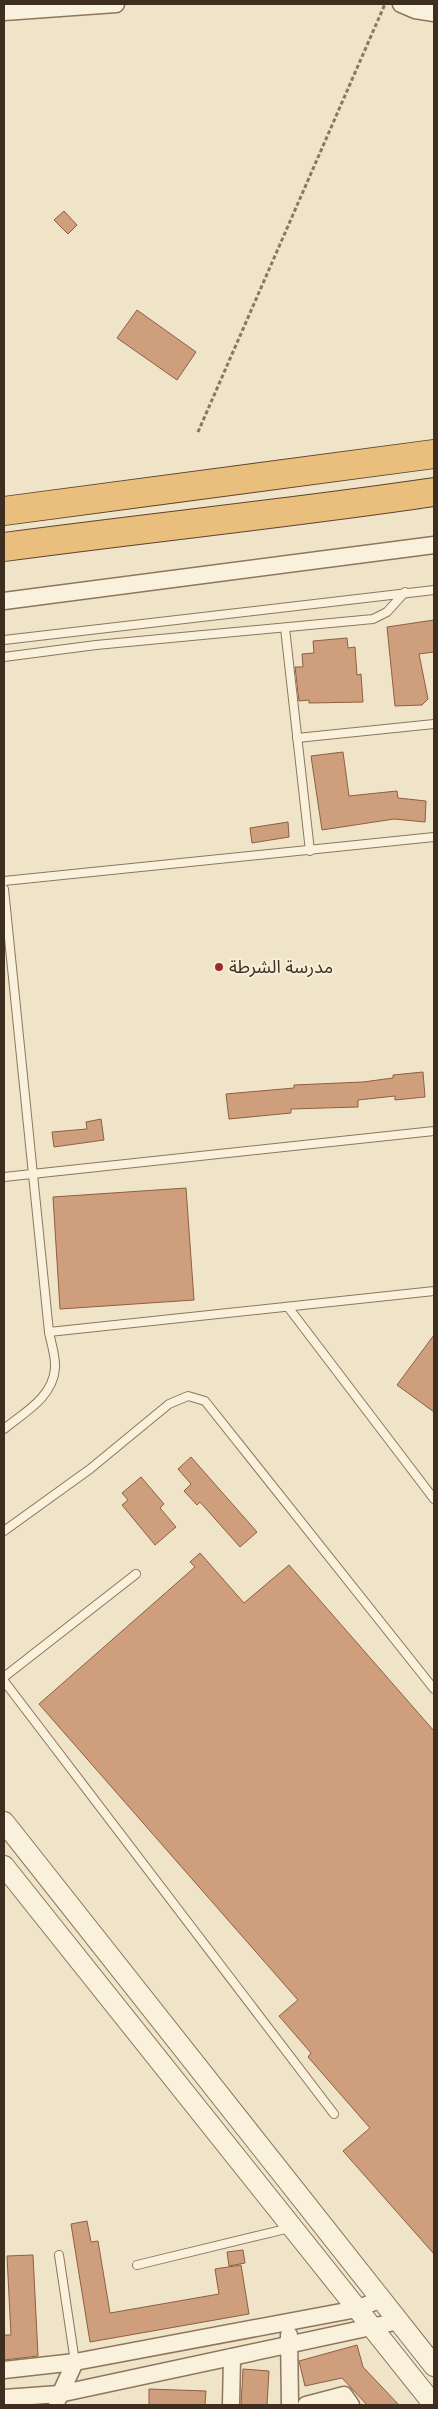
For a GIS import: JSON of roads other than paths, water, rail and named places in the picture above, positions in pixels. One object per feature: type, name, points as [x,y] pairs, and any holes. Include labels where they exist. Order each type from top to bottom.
[{"type":"highway","points":[[4,511],[434,454]]},
{"type":"highway","points":[[4,547],[434,492]]},
{"type":"street","points":[[4,12],[44,6],[117,4]]},
{"type":"street","points":[[400,4],[415,10],[434,13]]},
{"type":"street","points":[[4,601],[434,545]]},
{"type":"street","points":[[4,1822],[434,2366]]},
{"type":"street","points":[[4,1866],[434,2405]]},
{"type":"street","points":[[4,2370],[75,2362],[357,2309],[382,2300]]},
{"type":"street","points":[[4,2398],[57,2399],[76,2397],[232,2357],[398,2321]]},
{"type":"street","points":[[287,2322],[290,2345],[290,2405]]},
{"type":"street","points":[[231,2405],[232,2357]]},
{"type":"street","points":[[75,2362],[76,2397]]},
{"type":"street","points":[[57,2399],[75,2362]]},
{"type":"street","points":[[306,2405],[344,2395],[351,2405]]},
{"type":"lane","points":[[4,640],[434,590]]},
{"type":"lane","points":[[4,658],[96,645],[373,619],[387,612],[405,592]]},
{"type":"lane","points":[[285,628],[310,851]]},
{"type":"lane","points":[[297,738],[434,724]]},
{"type":"lane","points":[[4,881],[434,837]]},
{"type":"lane","points":[[4,890],[49,1332],[56,1366],[52,1385],[39,1401],[4,1429]]},
{"type":"lane","points":[[4,1177],[434,1131]]},
{"type":"lane","points":[[49,1332],[434,1291]]},
{"type":"lane","points":[[288,1307],[434,1499]]},
{"type":"lane","points":[[4,1531],[90,1469],[169,1404],[188,1396],[205,1401],[434,1689]]},
{"type":"lane","points":[[4,1677],[136,1574]]},
{"type":"lane","points":[[4,1681],[334,2114]]},
{"type":"lane","points":[[137,2265],[292,2228]]},
{"type":"lane","points":[[59,2255],[75,2362]]},
{"type":"place","name":"مدرسة الشرطة","points":[[219,967]]}]
